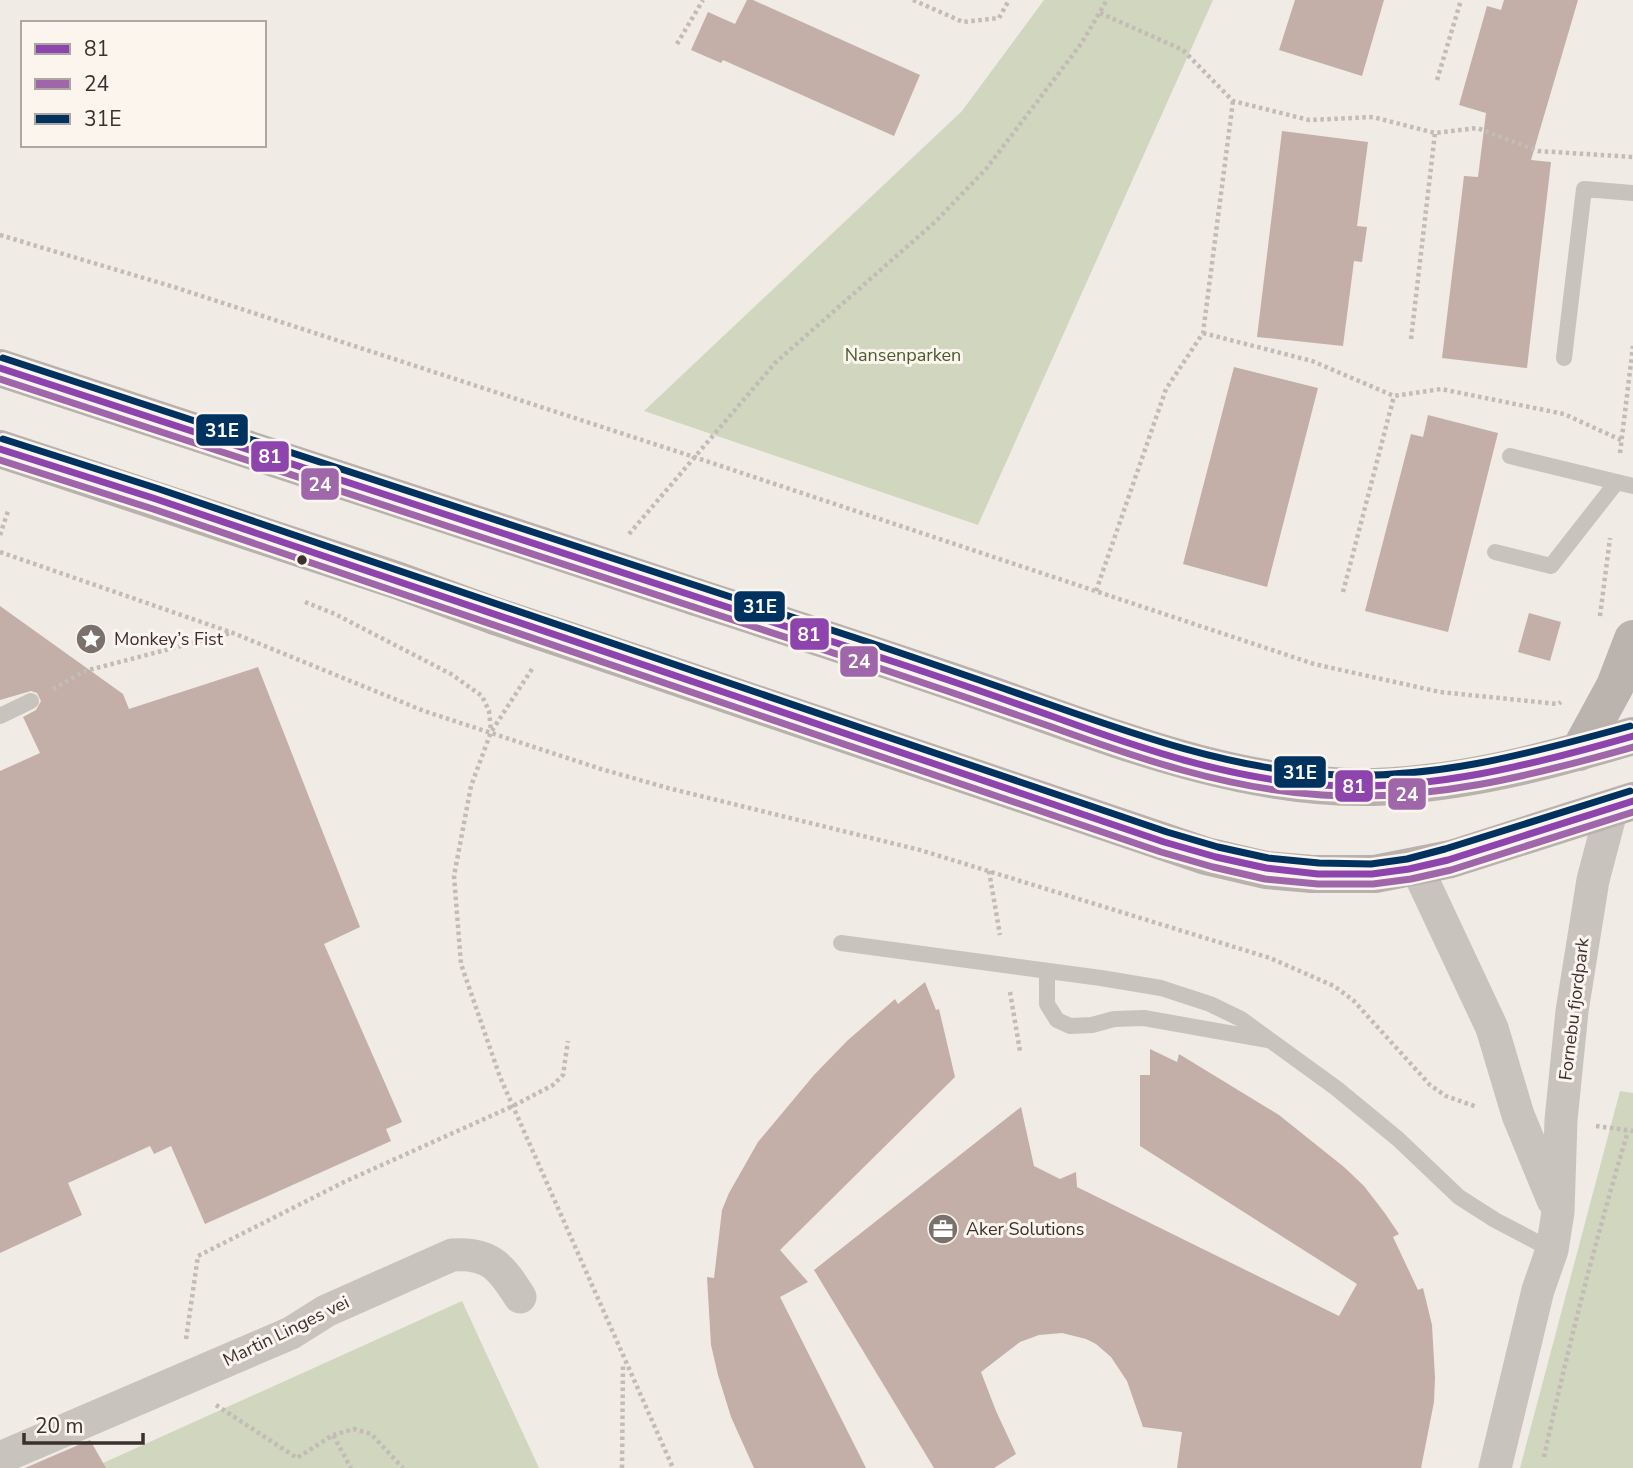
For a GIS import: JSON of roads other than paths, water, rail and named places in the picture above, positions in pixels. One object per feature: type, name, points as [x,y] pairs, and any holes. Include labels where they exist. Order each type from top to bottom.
[{"type":"main road","points":[[0,368],[899,663],[1161,753],[1271,779],[1374,787],[1416,783],[1491,773],[1633,736]]},
{"type":"main road","points":[[0,449],[156,499],[1206,856],[1266,870],[1312,874],[1375,874],[1451,859],[1623,805]]},
{"type":"street","points":[[1578,752],[1615,686],[1633,639]]},
{"type":"street","name":"Fornebu fjordpark","points":[[1495,1468],[1538,1290],[1552,1250],[1558,1212],[1561,1120],[1572,1011],[1593,880],[1623,805]]},
{"type":"street","points":[[1416,866],[1492,1028],[1518,1115],[1558,1212]]},
{"type":"street","name":"Martin Linges vei","points":[[0,1458],[291,1333],[326,1311],[452,1255],[469,1254],[489,1259],[506,1273],[520,1297]]},
{"type":"lane","points":[[1563,358],[1584,189],[1633,193]]},
{"type":"lane","points":[[1510,456],[1633,486]]},
{"type":"lane","points":[[1495,551],[1551,566],[1616,482]]},
{"type":"lane","points":[[0,716],[31,701]]},
{"type":"lane","points":[[841,943],[1101,978],[1161,988],[1210,1004],[1241,1019],[1336,1088],[1398,1139],[1459,1197],[1495,1220],[1552,1250]]},
{"type":"lane","points":[[1047,972],[1047,1004],[1057,1020],[1070,1026],[1093,1025],[1114,1019],[1144,1018],[1274,1041]]},
{"type":"place","name":"Monkey’s Fist","points":[[91,639]]},
{"type":"place","name":"Aker Solutions","points":[[943,1229]]},
{"type":"park label","name":"Nansenparken","points":[[903,355]]}]
